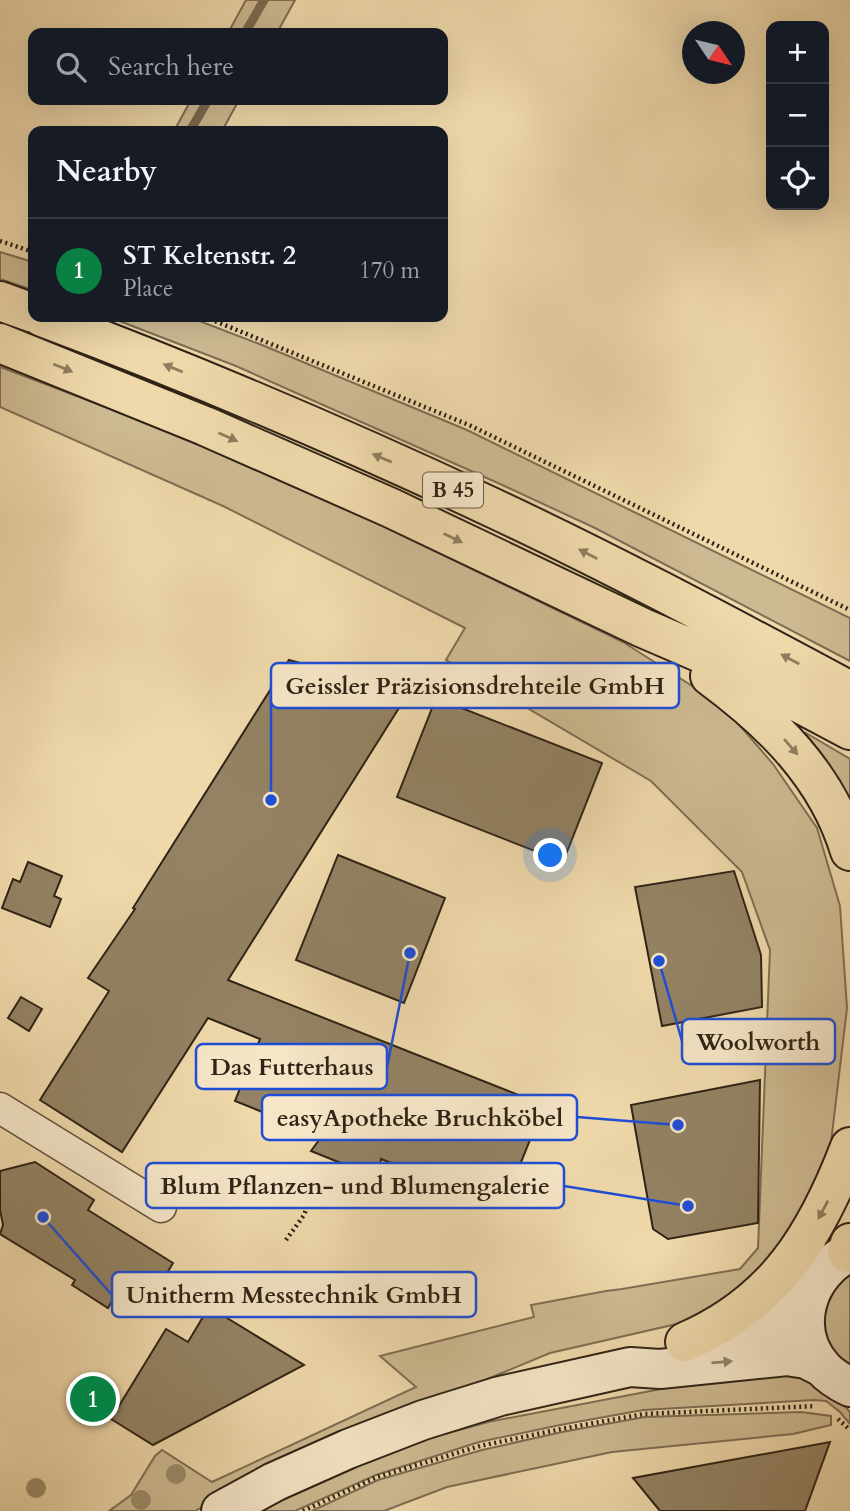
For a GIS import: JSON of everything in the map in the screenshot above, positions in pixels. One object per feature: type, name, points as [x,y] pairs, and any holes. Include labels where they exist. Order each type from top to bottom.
[{"type":"highway","points":[[0,301],[28,311]]},
{"type":"highway","name":"B 45","points":[[55,322],[223,389],[492,507],[690,606],[850,691]]},
{"type":"highway","name":"B 45","points":[[0,343],[205,426],[391,508],[643,628],[722,662],[850,730]]},
{"type":"highway","points":[[643,628],[739,698],[775,730],[804,762],[832,806],[850,851]]},
{"type":"highway","points":[[685,1342],[718,1325],[750,1303],[788,1264],[827,1204],[850,1147]]},
{"type":"main road","points":[[830,1387],[809,1345],[805,1320],[809,1296],[817,1278],[849,1249]]},
{"type":"main road","points":[[630,1367],[656,1351],[685,1342],[735,1334],[772,1324],[794,1311],[809,1296]]},
{"type":"main road","points":[[221,1511],[274,1482],[423,1420],[500,1396],[630,1367],[660,1369],[787,1356],[806,1359],[830,1387]]},
{"type":"street","points":[[0,1108],[161,1207]]},
{"type":"path","points":[[0,242],[28,250]]},
{"type":"path","points":[[217,322],[469,425],[850,610]]},
{"type":"path","points":[[286,1240],[304,1215],[319,1176]]},
{"type":"path","points":[[303,1511],[377,1477],[480,1446],[644,1414],[830,1387]]},
{"type":"shaded area","points":[[246,0],[295,0],[280,28],[231,28]]},
{"type":"shaded area","points":[[188,105],[236,105],[225,126],[177,126]]},
{"type":"shaded area","points":[[0,252],[28,260],[28,288],[0,279]]},
{"type":"shaded area","points":[[122,322],[202,322],[467,430],[850,618],[850,661],[595,528],[236,366]]},
{"type":"shaded area","points":[[0,367],[169,431],[381,525],[623,642],[722,705],[773,764],[817,828],[840,906],[847,1008],[828,1168],[779,1257],[703,1318],[550,1353],[267,1471],[195,1511],[109,1511],[131,1495],[155,1456],[162,1450],[212,1482],[416,1387],[380,1356],[534,1317],[531,1305],[740,1269],[758,1248],[770,950],[742,872],[651,781],[446,660],[465,628],[223,506],[0,407]]},
{"type":"shaded area","points":[[806,733],[850,759],[850,819],[804,746]]},
{"type":"shaded area","points":[[850,1275],[850,1368],[828,1343],[824,1320],[831,1294],[836,1286]]},
{"type":"shaded area","points":[[755,1371],[798,1371],[836,1396],[850,1412],[850,1424],[826,1401],[814,1400],[643,1410],[479,1442],[376,1475],[295,1511],[258,1511],[351,1465],[405,1445],[488,1422]]},
{"type":"shaded area","points":[[801,1412],[831,1416],[831,1425],[793,1434],[612,1452],[447,1487],[384,1511],[312,1511],[378,1480],[482,1450],[562,1432],[645,1417]]},
{"type":"building","points":[[289,660],[409,692],[228,980],[544,1105],[503,1207],[381,1159],[378,1178],[311,1151],[322,1136],[235,1101],[260,1039],[208,1018],[122,1152],[40,1100],[109,991],[88,978],[135,909],[133,908]]},
{"type":"building","points":[[436,698],[602,763],[563,862],[397,797]]},
{"type":"building","points":[[338,855],[445,898],[404,1003],[296,960]]},
{"type":"building","points":[[28,862],[62,876],[54,896],[61,899],[50,927],[2,908],[13,879],[20,882]]},
{"type":"building","points":[[734,871],[761,955],[762,1007],[662,1026],[635,887]]},
{"type":"building","points":[[21,997],[42,1009],[29,1031],[8,1018]]},
{"type":"building","points":[[760,1080],[758,1223],[668,1239],[653,1229],[631,1105]]},
{"type":"building","points":[[35,1162],[94,1200],[88,1210],[173,1263],[151,1300],[123,1282],[108,1308],[72,1285],[75,1280],[0,1234],[3,1225],[0,1210],[0,1171]]},
{"type":"building","points":[[209,1307],[304,1365],[153,1445],[111,1419],[166,1329],[188,1342]]},
{"type":"building","points":[[830,1442],[805,1511],[660,1511],[633,1478]]},
{"type":"waterway","points":[[248,28],[264,0]]},
{"type":"waterway","points":[[193,126],[205,105]]},
{"type":"place","name":"Geissler Präzisionsdrehteile GmbH","points":[[271,800]]},
{"type":"place","name":"Das Futterhaus","points":[[410,953]]},
{"type":"place","name":"Woolworth","points":[[659,961]]},
{"type":"place","name":"easyApotheke Bruchköbel","points":[[678,1125]]},
{"type":"place","name":"Blum Pflanzen- und Blumengalerie","points":[[688,1206]]},
{"type":"place","name":"Unitherm Messtechnik GmbH","points":[[43,1217]]},
{"type":"place","name":"ST Keltenstr. 2","points":[[93,1399]]}]
